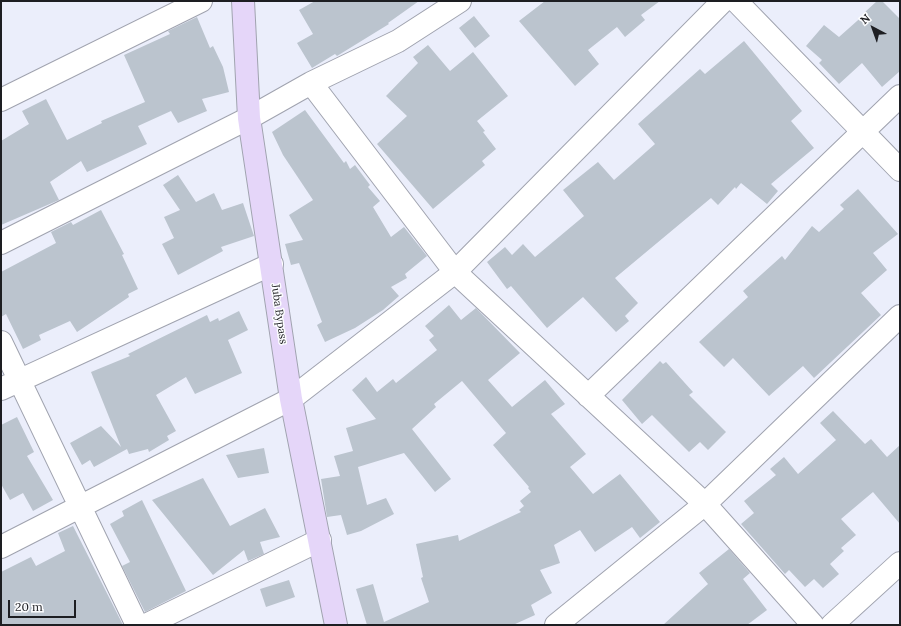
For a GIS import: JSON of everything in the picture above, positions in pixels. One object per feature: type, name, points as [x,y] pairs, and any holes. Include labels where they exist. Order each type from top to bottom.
[{"type":"main road","name":"Juba Bypass","points":[[243,1],[249,118],[291,399],[336,625]]},
{"type":"street","points":[[1,100],[201,1]]},
{"type":"street","points":[[1,243],[249,118],[311,83],[398,41],[460,1]]},
{"type":"street","points":[[1,547],[291,399],[455,272],[723,1]]},
{"type":"street","points":[[736,1],[900,170]]},
{"type":"street","points":[[311,83],[455,272],[705,504],[813,625]]},
{"type":"street","points":[[588,396],[900,96]]},
{"type":"street","points":[[10,385],[272,264]]},
{"type":"street","points":[[556,625],[705,504],[900,316]]},
{"type":"street","points":[[1,342],[10,385],[81,506],[137,625]]},
{"type":"street","points":[[146,625],[320,540]]},
{"type":"street","points":[[832,625],[900,562]]},
{"type":"building","points":[[315,1],[419,1],[388,23],[389,24],[337,56],[335,54],[312,68],[297,43],[313,34],[299,10]]},
{"type":"building","points":[[545,1],[660,1],[641,15],[645,20],[625,37],[617,27],[588,50],[599,64],[575,86],[519,21]]},
{"type":"building","points":[[877,1],[882,1],[900,19],[900,71],[882,87],[862,63],[839,84],[819,63],[822,60],[806,46],[824,25],[839,37]]},
{"type":"building","points":[[474,16],[490,36],[475,48],[459,28]]},
{"type":"building","points":[[197,17],[210,48],[213,46],[223,67],[229,92],[202,99],[207,111],[178,123],[171,111],[138,126],[147,144],[87,172],[81,161],[50,182],[59,200],[1,225],[1,141],[29,124],[22,111],[46,99],[67,140],[102,123],[101,121],[145,102],[124,55],[170,34],[168,31]]},
{"type":"building","points":[[744,41],[802,111],[791,121],[814,148],[771,184],[778,191],[767,204],[741,183],[736,189],[735,187],[718,205],[711,198],[615,278],[638,303],[625,316],[629,321],[616,332],[583,297],[547,328],[511,286],[507,289],[487,262],[505,247],[512,255],[523,244],[535,257],[584,216],[563,190],[598,162],[614,180],[655,144],[638,124],[700,69],[705,74]]},
{"type":"building","points":[[428,45],[450,71],[473,52],[508,96],[477,121],[485,131],[483,132],[496,149],[482,161],[485,165],[433,209],[377,144],[407,116],[386,96],[418,63],[413,57]]},
{"type":"building","points":[[305,110],[344,163],[346,161],[350,169],[355,165],[370,185],[368,187],[380,201],[373,207],[391,237],[404,227],[427,256],[405,274],[407,278],[391,287],[399,296],[383,310],[355,328],[325,342],[317,325],[322,322],[299,263],[291,265],[285,244],[303,240],[289,215],[313,200],[283,155],[272,132]]},
{"type":"building","points":[[178,175],[196,202],[214,193],[222,210],[243,203],[254,236],[221,247],[223,251],[178,275],[162,244],[174,238],[164,217],[180,210],[163,185]]},
{"type":"building","points":[[858,189],[898,234],[873,253],[887,270],[861,293],[881,315],[814,378],[803,366],[769,396],[733,358],[724,367],[699,342],[748,297],[743,291],[782,256],[785,260],[812,226],[819,232],[844,209],[840,205]]},
{"type":"building","points":[[101,210],[124,254],[122,255],[138,289],[128,294],[129,297],[77,332],[70,321],[39,335],[41,340],[23,349],[6,314],[1,317],[1,272],[56,243],[51,232],[71,222],[73,225]]},
{"type":"building","points":[[449,305],[461,320],[476,308],[520,353],[488,380],[512,407],[545,380],[565,404],[551,414],[586,454],[570,467],[593,494],[620,474],[660,522],[640,538],[632,527],[595,552],[580,530],[554,545],[560,563],[540,570],[552,593],[531,605],[535,615],[513,625],[367,625],[356,589],[373,584],[384,622],[429,602],[421,578],[423,577],[416,544],[458,535],[459,541],[521,512],[519,510],[524,506],[520,501],[531,492],[528,488],[529,487],[493,445],[506,433],[462,381],[434,404],[436,407],[412,429],[451,479],[435,492],[404,453],[358,467],[367,505],[386,498],[394,514],[361,531],[347,535],[341,515],[327,517],[321,479],[340,476],[334,456],[353,451],[346,428],[376,419],[352,390],[366,377],[377,392],[393,379],[396,383],[437,350],[429,340],[434,336],[425,326]]},
{"type":"building","points":[[239,311],[248,330],[228,340],[242,373],[195,394],[186,377],[156,395],[176,431],[167,436],[169,440],[149,452],[148,449],[129,454],[127,449],[94,467],[90,460],[82,465],[70,443],[101,426],[121,447],[91,372],[130,356],[128,354],[207,315],[210,322],[218,318],[219,321]]},
{"type":"building","points":[[660,361],[663,364],[666,362],[693,392],[689,395],[726,432],[708,450],[700,442],[689,452],[652,415],[642,424],[622,400]]},
{"type":"building","points":[[833,411],[865,444],[871,439],[887,457],[900,445],[900,524],[873,492],[841,519],[856,535],[841,548],[844,551],[830,564],[839,574],[823,588],[814,579],[805,587],[789,570],[785,574],[741,524],[754,513],[744,501],[776,475],[770,469],[784,457],[798,474],[836,440],[820,423]]},
{"type":"building","points":[[17,417],[34,452],[27,456],[53,500],[33,511],[23,493],[10,500],[1,484],[1,425]]},
{"type":"building","points":[[264,448],[269,473],[238,478],[226,455]]},
{"type":"building","points":[[203,478],[230,526],[265,508],[280,537],[260,542],[264,554],[248,561],[244,550],[213,575],[152,500]]},
{"type":"building","points":[[142,500],[186,591],[145,612],[122,566],[130,562],[110,524],[124,516],[122,511]]},
{"type":"building","points":[[73,526],[123,625],[1,625],[1,572],[31,557],[36,566],[65,551],[58,533]]},
{"type":"building","points":[[729,549],[750,573],[743,579],[767,610],[747,625],[663,625],[708,584],[699,573]]},
{"type":"building","points":[[289,580],[295,597],[266,607],[260,589]]}]
